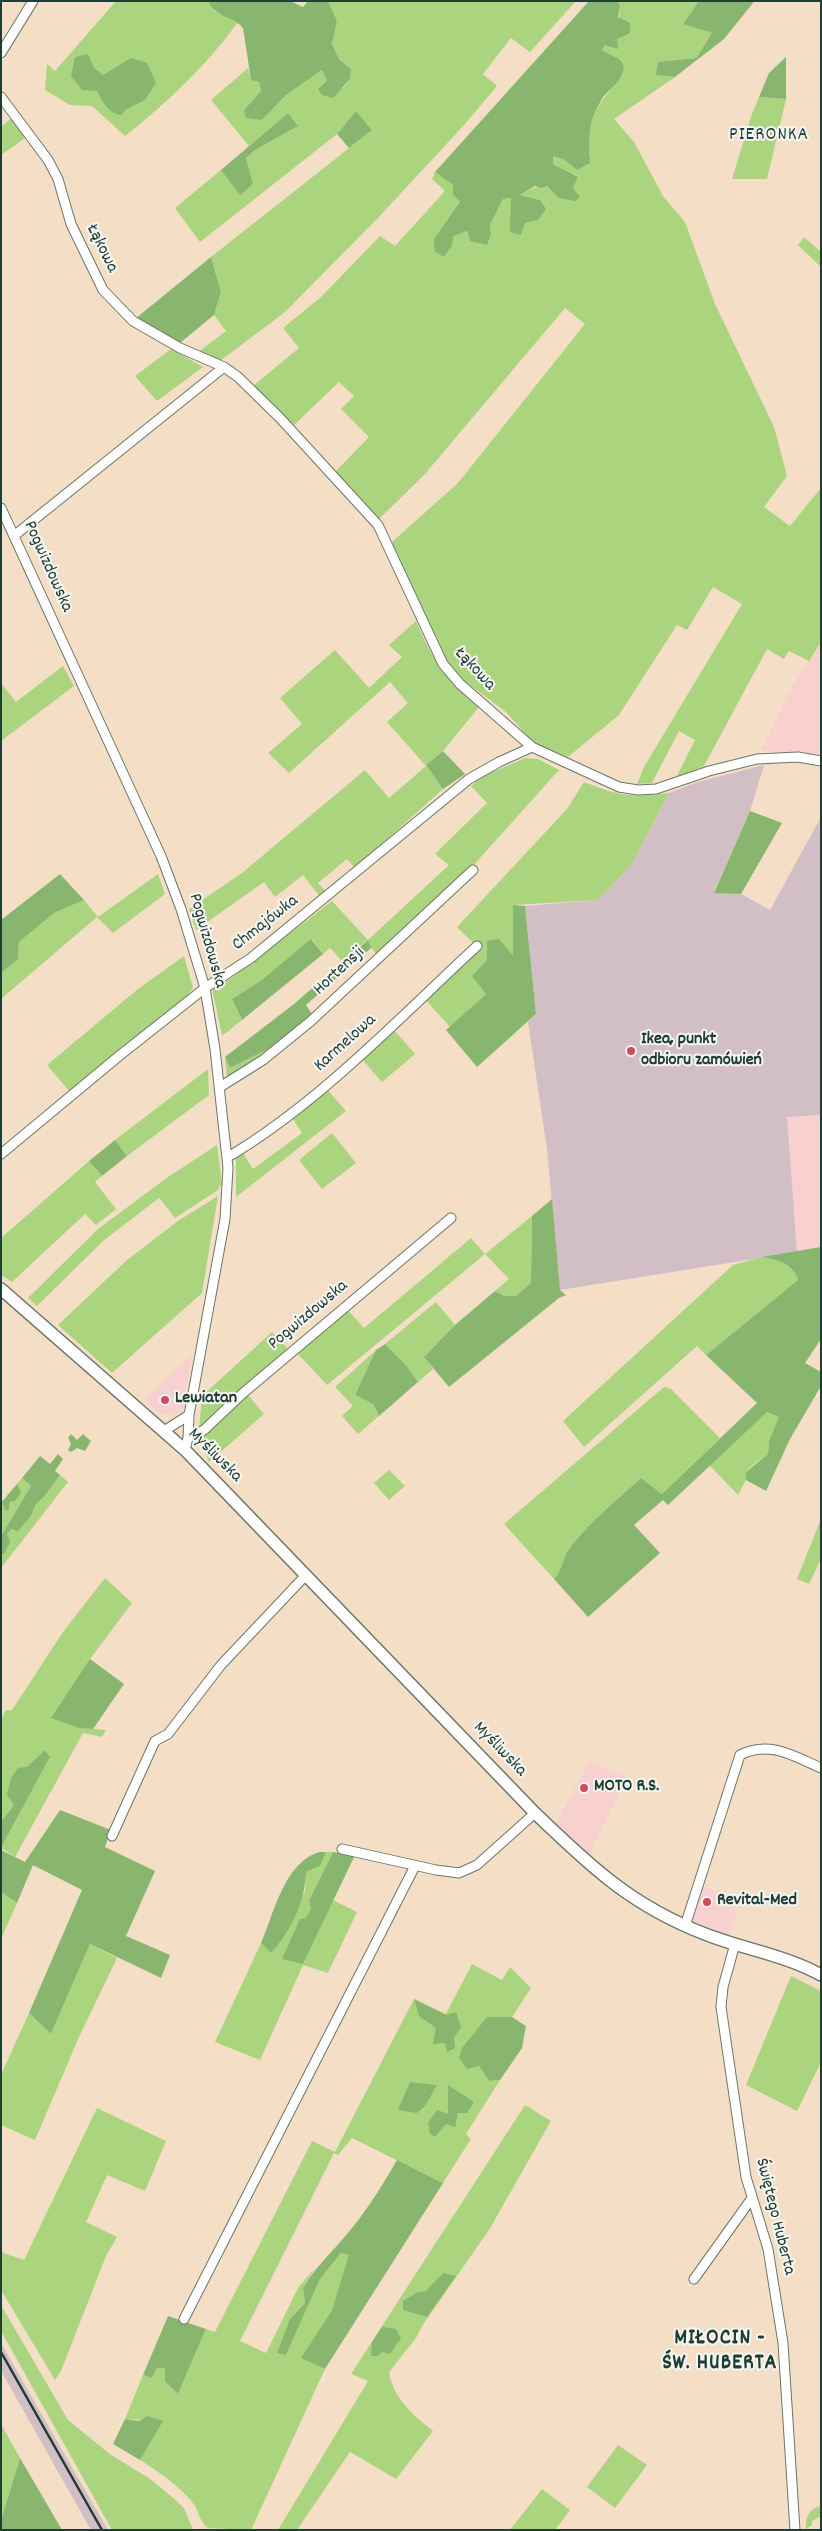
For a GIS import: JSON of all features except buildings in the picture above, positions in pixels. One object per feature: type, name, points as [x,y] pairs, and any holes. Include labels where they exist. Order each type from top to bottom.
[{"type":"street","points":[[1,53],[33,1]]},
{"type":"street","name":"Łąkowa","points":[[1,97],[48,160],[58,179],[71,224],[103,290],[133,321],[180,348],[224,367],[238,377],[279,417],[378,525],[443,664],[460,684],[532,748],[619,787],[638,790],[656,789],[709,771],[757,759],[798,757],[821,760]]},
{"type":"street","points":[[15,535],[224,367]]},
{"type":"street","name":"Pogwizdowska","points":[[1,508],[162,856],[181,909],[205,988],[220,1087],[228,1158],[226,1212],[189,1415],[188,1438],[185,1450]]},
{"type":"street","name":"Chmajówka","points":[[1,1154],[205,988],[251,958],[469,779],[499,762],[532,748]]},
{"type":"street","name":"Hortensji","points":[[220,1087],[263,1060],[312,1021],[473,870]]},
{"type":"street","name":"Karmelowa","points":[[228,1158],[252,1143],[330,1081],[477,946]]},
{"type":"street","name":"Pogwizdowska","points":[[188,1438],[204,1430],[242,1394],[452,1218]]},
{"type":"street","name":"Myśliwska","points":[[1,1289],[185,1450],[535,1813],[614,1886],[647,1908],[685,1926],[776,1956],[821,1975]]},
{"type":"street","points":[[164,1430],[189,1415]]},
{"type":"street","points":[[112,1836],[155,1741],[168,1734],[221,1665],[306,1575]]},
{"type":"street","points":[[685,1926],[740,1755],[759,1748],[777,1749],[821,1768]]},
{"type":"street","points":[[342,1849],[415,1866],[458,1873],[477,1865],[535,1813]]},
{"type":"street","points":[[184,2319],[415,1866]]},
{"type":"street","name":"Świętego Huberta","points":[[735,1944],[723,1987],[722,2007],[746,2177],[768,2249],[783,2343],[795,2530]]},
{"type":"street","points":[[694,2279],[752,2198]]},
{"type":"shaded area","points":[[821,642],[821,757],[761,750],[789,692]]},
{"type":"shaded area","points":[[764,765],[750,811],[714,892],[741,894],[770,910],[821,817],[821,1115],[787,1117],[797,1252],[560,1290],[547,1149],[528,1022],[536,1014],[525,906],[598,900],[632,864],[669,793],[698,782]]},
{"type":"shaded area","points":[[821,1115],[821,1247],[797,1252],[787,1117]]},
{"type":"shaded area","points":[[192,1354],[183,1407],[177,1414],[158,1413],[143,1400]]},
{"type":"shaded area","points":[[590,1761],[626,1777],[590,1854],[556,1823]]},
{"type":"shaded area","points":[[694,1885],[738,1897],[735,1918],[729,1935],[683,1918]]},
{"type":"shaded area","points":[[1,2343],[108,2530],[91,2530],[1,2371]]},
{"type":"green space","points":[[116,1],[208,1],[215,12],[238,22],[186,83],[125,136],[92,106],[70,105],[45,90],[47,64],[55,71]]},
{"type":"green space","points":[[208,1],[290,1],[303,7],[308,1],[328,1],[337,21],[332,44],[339,59],[351,69],[350,79],[333,98],[322,95],[318,89],[327,81],[322,70],[286,95],[262,120],[246,118],[244,110],[261,91],[259,82],[251,80],[243,28],[235,21],[215,11]]},
{"type":"green space","points":[[328,1],[576,1],[530,52],[511,38],[483,74],[497,86],[465,124],[377,219],[285,312],[220,361],[197,353],[226,331],[214,315],[221,292],[211,257],[372,130],[356,111],[337,134],[200,242],[175,208],[221,170],[240,194],[253,184],[246,158],[255,150],[298,126],[288,113],[249,146],[211,100],[248,68],[251,80],[259,82],[261,91],[244,110],[262,120],[286,95],[322,70],[327,81],[343,88],[350,79],[351,69],[339,59],[332,44],[337,21]]},
{"type":"green space","points":[[589,1],[618,1],[620,6],[618,17],[630,23],[630,33],[617,39],[618,49],[605,45],[602,50],[617,57],[623,65],[623,70],[620,79],[602,99],[591,123],[589,137],[590,163],[577,170],[563,159],[553,156],[553,164],[578,177],[573,188],[580,197],[575,201],[559,198],[547,186],[541,188],[535,186],[520,195],[540,200],[546,209],[538,220],[525,223],[521,235],[510,232],[511,198],[503,199],[490,225],[491,234],[487,245],[470,241],[467,231],[453,236],[452,245],[444,257],[435,252],[434,239],[460,201],[453,195],[453,185],[435,172]]},
{"type":"green space","points":[[618,1],[699,1],[683,24],[712,33],[696,58],[658,62],[657,75],[675,77],[614,119],[634,142],[663,196],[685,222],[715,304],[774,427],[787,476],[764,507],[790,526],[821,488],[821,642],[809,661],[789,651],[784,659],[767,649],[704,766],[676,778],[695,740],[679,731],[652,783],[637,784],[644,767],[742,604],[713,587],[687,630],[677,625],[619,715],[568,757],[540,746],[530,739],[506,712],[458,676],[438,648],[392,542],[458,483],[585,324],[565,308],[425,474],[378,520],[335,472],[369,437],[341,409],[354,396],[339,382],[292,427],[275,406],[253,386],[299,348],[283,328],[321,297],[380,236],[395,246],[445,191],[432,179],[435,172],[453,185],[460,200],[434,239],[467,231],[470,241],[491,234],[490,225],[503,199],[511,198],[525,223],[540,200],[520,195],[536,187],[555,188],[579,197],[573,188],[578,177],[553,164],[553,155],[563,159],[577,170],[590,154],[590,131],[596,111],[608,92],[623,75],[615,56],[606,54],[602,50],[605,45],[617,39],[620,6]]},
{"type":"green space","points":[[699,1],[753,1],[753,3],[724,39],[675,77],[656,75],[658,62],[696,58],[712,33],[683,24]]},
{"type":"green space","points":[[88,54],[94,68],[103,75],[131,58],[147,63],[156,83],[145,100],[125,110],[122,115],[117,114],[107,107],[97,91],[82,90],[71,76],[75,57]]},
{"type":"green space","points":[[786,57],[786,99],[759,97],[769,73]]},
{"type":"green space","points":[[759,97],[786,99],[767,179],[732,179],[752,114]]},
{"type":"green space","points":[[356,111],[372,130],[349,148],[337,134]]},
{"type":"green space","points":[[288,113],[298,126],[255,150],[246,158],[253,184],[240,195],[221,170]]},
{"type":"green space","points":[[13,117],[28,136],[1,155],[1,127]]},
{"type":"green space","points":[[804,237],[821,252],[821,267],[798,245]]},
{"type":"green space","points":[[211,257],[221,292],[214,315],[180,343],[135,319]]},
{"type":"green space","points":[[171,349],[203,367],[157,401],[135,376]]},
{"type":"green space","points":[[416,621],[441,669],[479,707],[443,751],[426,765],[443,789],[355,868],[347,859],[318,883],[326,892],[320,897],[303,875],[275,897],[264,882],[196,930],[189,909],[242,873],[365,770],[389,798],[426,766],[387,722],[408,703],[390,682],[289,773],[268,753],[302,724],[280,698],[335,650],[369,688],[402,657],[389,645]]},
{"type":"green space","points":[[63,666],[74,686],[1,741],[1,683],[16,702]]},
{"type":"green space","points":[[443,751],[465,774],[443,789],[426,765]]},
{"type":"green space","points":[[526,758],[538,759],[559,770],[471,868],[378,955],[371,948],[367,940],[342,961],[330,948],[323,954],[312,939],[263,979],[232,999],[242,1020],[222,1036],[212,988],[230,979],[332,901],[368,940],[449,865],[435,854],[487,803],[471,786],[483,776]]},
{"type":"green space","points":[[584,782],[625,795],[669,793],[632,864],[598,900],[513,905],[513,957],[487,960],[486,994],[450,1027],[425,999],[482,948],[473,943],[457,927],[567,809]]},
{"type":"green space","points":[[750,811],[782,823],[741,894],[714,893]]},
{"type":"green space","points":[[60,874],[84,900],[54,913],[19,942],[18,959],[1,973],[1,920]]},
{"type":"green space","points":[[158,874],[165,894],[113,933],[97,917],[1,999],[1,973],[18,959],[19,942],[54,913],[84,900],[98,917]]},
{"type":"green space","points":[[513,905],[525,906],[536,1014],[477,1067],[446,1030],[486,994],[472,976],[487,960],[487,941],[499,939],[513,956]]},
{"type":"green space","points":[[311,939],[323,954],[242,1020],[232,999],[263,979]]},
{"type":"green space","points":[[368,940],[371,948],[306,1005],[312,1014],[276,1045],[230,1068],[225,1057],[294,1004]]},
{"type":"green space","points":[[184,956],[193,988],[180,1004],[70,1092],[47,1065],[138,989]]},
{"type":"green space","points":[[393,1029],[415,1054],[382,1082],[361,1058]]},
{"type":"green space","points":[[276,1045],[231,1078],[227,1078],[225,1057],[230,1068]]},
{"type":"green space","points":[[208,1069],[209,1095],[127,1156],[115,1140]]},
{"type":"green space","points":[[326,1088],[346,1111],[236,1197],[236,1158],[243,1153],[253,1169],[302,1133],[291,1116]]},
{"type":"green space","points":[[332,1133],[356,1163],[322,1189],[299,1160]]},
{"type":"green space","points":[[115,1140],[127,1156],[102,1176],[89,1161]]},
{"type":"green space","points":[[217,1145],[222,1183],[218,1190],[175,1218],[159,1198],[103,1241],[37,1306],[28,1298],[98,1229],[168,1177]]},
{"type":"green space","points":[[89,1161],[102,1176],[95,1182],[116,1209],[96,1225],[85,1214],[12,1282],[1,1275],[1,1238]]},
{"type":"green space","points":[[218,1196],[202,1293],[112,1373],[58,1325],[127,1260],[178,1221]]},
{"type":"green space","points":[[552,1199],[560,1290],[566,1295],[559,1298],[449,1387],[424,1357],[455,1325],[495,1291],[504,1296],[516,1296],[531,1283],[532,1216]]},
{"type":"green space","points":[[532,1216],[531,1283],[516,1296],[504,1296],[495,1291],[509,1279],[485,1254]]},
{"type":"green space","points":[[471,1238],[485,1254],[327,1385],[297,1353],[347,1309],[364,1328]]},
{"type":"green space","points":[[821,1247],[821,1339],[805,1363],[821,1372],[821,1386],[790,1439],[766,1491],[746,1480],[746,1472],[768,1454],[769,1441],[779,1417],[767,1412],[668,1505],[663,1500],[634,1525],[660,1553],[588,1617],[554,1579],[569,1549],[594,1521],[641,1478],[662,1494],[757,1403],[706,1355],[798,1280],[796,1274],[784,1263],[762,1257]]},
{"type":"green space","points":[[762,1257],[779,1261],[789,1266],[796,1274],[798,1280],[706,1355],[697,1346],[584,1447],[563,1421],[733,1265]]},
{"type":"green space","points":[[436,1302],[455,1325],[424,1357],[433,1369],[418,1382],[406,1365],[385,1344]]},
{"type":"green space","points":[[272,1332],[289,1350],[199,1429],[202,1396]]},
{"type":"green space","points":[[385,1344],[406,1365],[418,1382],[379,1416],[373,1404],[355,1395],[376,1350]]},
{"type":"green space","points":[[376,1350],[355,1395],[373,1404],[379,1416],[358,1434],[342,1416],[353,1406],[335,1387]]},
{"type":"green space","points":[[664,1387],[671,1389],[720,1438],[662,1494],[641,1478],[603,1512],[577,1539],[569,1549],[554,1579],[504,1524]]},
{"type":"green space","points":[[248,1395],[264,1414],[209,1462],[200,1438]]},
{"type":"green space","points":[[766,1412],[780,1416],[769,1441],[768,1454],[746,1472],[746,1480],[738,1495],[709,1465]]},
{"type":"green space","points":[[71,1434],[77,1440],[83,1434],[91,1441],[85,1451],[77,1448],[71,1452],[68,1450],[71,1444],[68,1438]]},
{"type":"green space","points":[[58,1454],[63,1459],[55,1471],[60,1475],[44,1497],[36,1504],[31,1516],[18,1531],[11,1529],[7,1534],[10,1542],[4,1554],[1,1554],[1,1536],[31,1486],[22,1478],[40,1456],[50,1464]]},
{"type":"green space","points":[[389,1470],[405,1486],[389,1500],[374,1483]]},
{"type":"green space","points":[[60,1475],[68,1482],[1,1568],[1,1554],[4,1554],[7,1534],[11,1529],[18,1530],[31,1516],[36,1504],[44,1497]]},
{"type":"green space","points":[[22,1478],[31,1486],[1,1536],[1,1503]]},
{"type":"green space","points":[[17,1484],[21,1493],[15,1501],[9,1502],[9,1510],[6,1511],[2,1502]]},
{"type":"green space","points":[[821,1519],[821,1559],[809,1584],[797,1579]]},
{"type":"green space","points":[[105,1578],[132,1603],[90,1659],[79,1728],[106,1730],[102,1737],[83,1733],[15,1857],[1,1848],[50,1757],[45,1750],[27,1767],[14,1805],[1,1822],[1,1720],[6,1710],[12,1710],[63,1632]]},
{"type":"green space","points":[[90,1659],[124,1684],[93,1729],[79,1728],[51,1718]]},
{"type":"green space","points":[[45,1750],[50,1757],[1,1848],[1,1822],[14,1805],[7,1795],[11,1778],[18,1768],[27,1767]]},
{"type":"green space","points":[[60,1810],[111,1830],[105,1847],[155,1871],[126,1936],[170,1955],[161,1978],[90,1944],[51,2034],[29,2013],[82,1890],[33,1865],[17,1903],[1,1892],[1,1850],[25,1862]]},
{"type":"green space","points":[[319,1852],[326,1852],[320,1866],[306,1872],[303,1894],[296,1915],[291,1926],[271,1953],[261,1943],[282,1890],[297,1867],[307,1858]]},
{"type":"green space","points":[[326,1852],[333,1852],[309,1901],[311,1909],[306,1919],[303,1964],[333,1900],[357,1912],[328,1973],[303,1965],[260,2060],[215,2042],[261,1943],[271,1953],[305,1891],[306,1872],[320,1866]]},
{"type":"green space","points":[[333,1852],[355,1855],[303,1964],[282,1959],[300,1919],[306,1918],[311,1909],[309,1901]]},
{"type":"green space","points":[[1,1892],[17,1903],[1,1939]]},
{"type":"green space","points":[[90,1944],[117,1958],[79,2037],[35,2140],[1,2125],[1,2075],[29,2013],[51,2034]]},
{"type":"green space","points":[[472,1964],[502,1980],[510,1967],[531,1988],[512,2017],[487,2017],[479,2066],[489,2081],[500,2080],[466,2134],[471,2139],[443,2183],[352,2138],[338,2155],[334,2153],[240,2341],[266,2353],[298,2288],[314,2269],[303,2288],[305,2303],[290,2319],[286,2355],[320,2279],[341,2253],[350,2255],[332,2310],[302,2357],[325,2369],[251,2530],[208,2528],[203,2523],[194,2505],[181,2490],[140,2460],[162,2421],[125,2419],[143,2375],[152,2378],[157,2368],[165,2368],[165,2382],[178,2394],[206,2329],[215,2332],[312,2141],[335,2152],[414,1999],[446,2014]]},
{"type":"green space","points":[[791,1976],[821,1991],[821,2062],[797,2111],[746,2085]]},
{"type":"green space","points":[[414,1999],[446,2015],[456,2012],[461,2027],[454,2038],[455,2048],[447,2052],[445,2043],[433,2044],[436,2028],[419,2016]]},
{"type":"green space","points":[[487,2017],[512,2017],[526,2026],[522,2048],[500,2080],[489,2081],[479,2066],[467,2069],[459,2058],[462,2048]]},
{"type":"green space","points":[[410,2082],[437,2085],[425,2106],[417,2113],[398,2110]]},
{"type":"green space","points":[[448,2085],[474,2102],[467,2113],[458,2113],[455,2127],[446,2124],[435,2137],[430,2134],[428,2123],[437,2110],[448,2114]]},
{"type":"green space","points":[[525,2105],[551,2121],[489,2230],[424,2323],[416,2338],[389,2372],[399,2398],[418,2419],[433,2431],[396,2479],[350,2452],[297,2530],[278,2530],[368,2381],[351,2374]]},
{"type":"green space","points":[[97,2108],[166,2141],[145,2191],[107,2175],[86,2222],[117,2237],[106,2256],[61,2371],[55,2380],[1,2290],[1,2252],[24,2260]]},
{"type":"green space","points":[[397,2160],[443,2183],[325,2369],[301,2358],[332,2310],[349,2255],[341,2253],[320,2279],[286,2355],[277,2353],[290,2319],[305,2303],[303,2288],[307,2281],[358,2221]]},
{"type":"green space","points":[[443,2273],[456,2276],[427,2317],[403,2310],[403,2301],[418,2292],[426,2291]]},
{"type":"green space","points":[[1,2305],[68,2420],[111,2455],[149,2478],[171,2496],[184,2508],[193,2530],[112,2530],[1,2331]]},
{"type":"green space","points":[[168,2316],[206,2329],[178,2394],[165,2382],[165,2368],[157,2368],[152,2378],[143,2375]]},
{"type":"green space","points":[[382,2327],[396,2329],[401,2338],[390,2354],[382,2352],[378,2356],[371,2356],[372,2342]]},
{"type":"green space","points":[[147,2416],[163,2421],[140,2460],[113,2444],[125,2419],[139,2421]]},
{"type":"green space","points":[[1,2424],[20,2458],[1,2520]]},
{"type":"green space","points":[[618,2445],[647,2465],[615,2508],[587,2487]]},
{"type":"green space","points":[[20,2458],[62,2530],[1,2530],[1,2520]]},
{"type":"green space","points":[[542,2489],[570,2510],[555,2530],[510,2530]]},
{"type":"green space","points":[[821,2506],[821,2516],[812,2521],[812,2525],[806,2529],[806,2521],[809,2514],[813,2509]]},
{"type":"railway","points":[[1,2352],[102,2530]]},
{"type":"place","name":"Ikea, punkt odbioru zamówień","points":[[631,1051]]},
{"type":"place","name":"Lewiatan","points":[[165,1400]]},
{"type":"place","name":"MOTO R.S.","points":[[584,1788]]},
{"type":"place","name":"Revital-Med","points":[[707,1902]]},
{"type":"district","name":"PIERONKA","points":[[769,136]]},
{"type":"district","name":"MIŁOCIN - ŚW. HUBERTA","points":[[720,2352]]}]
